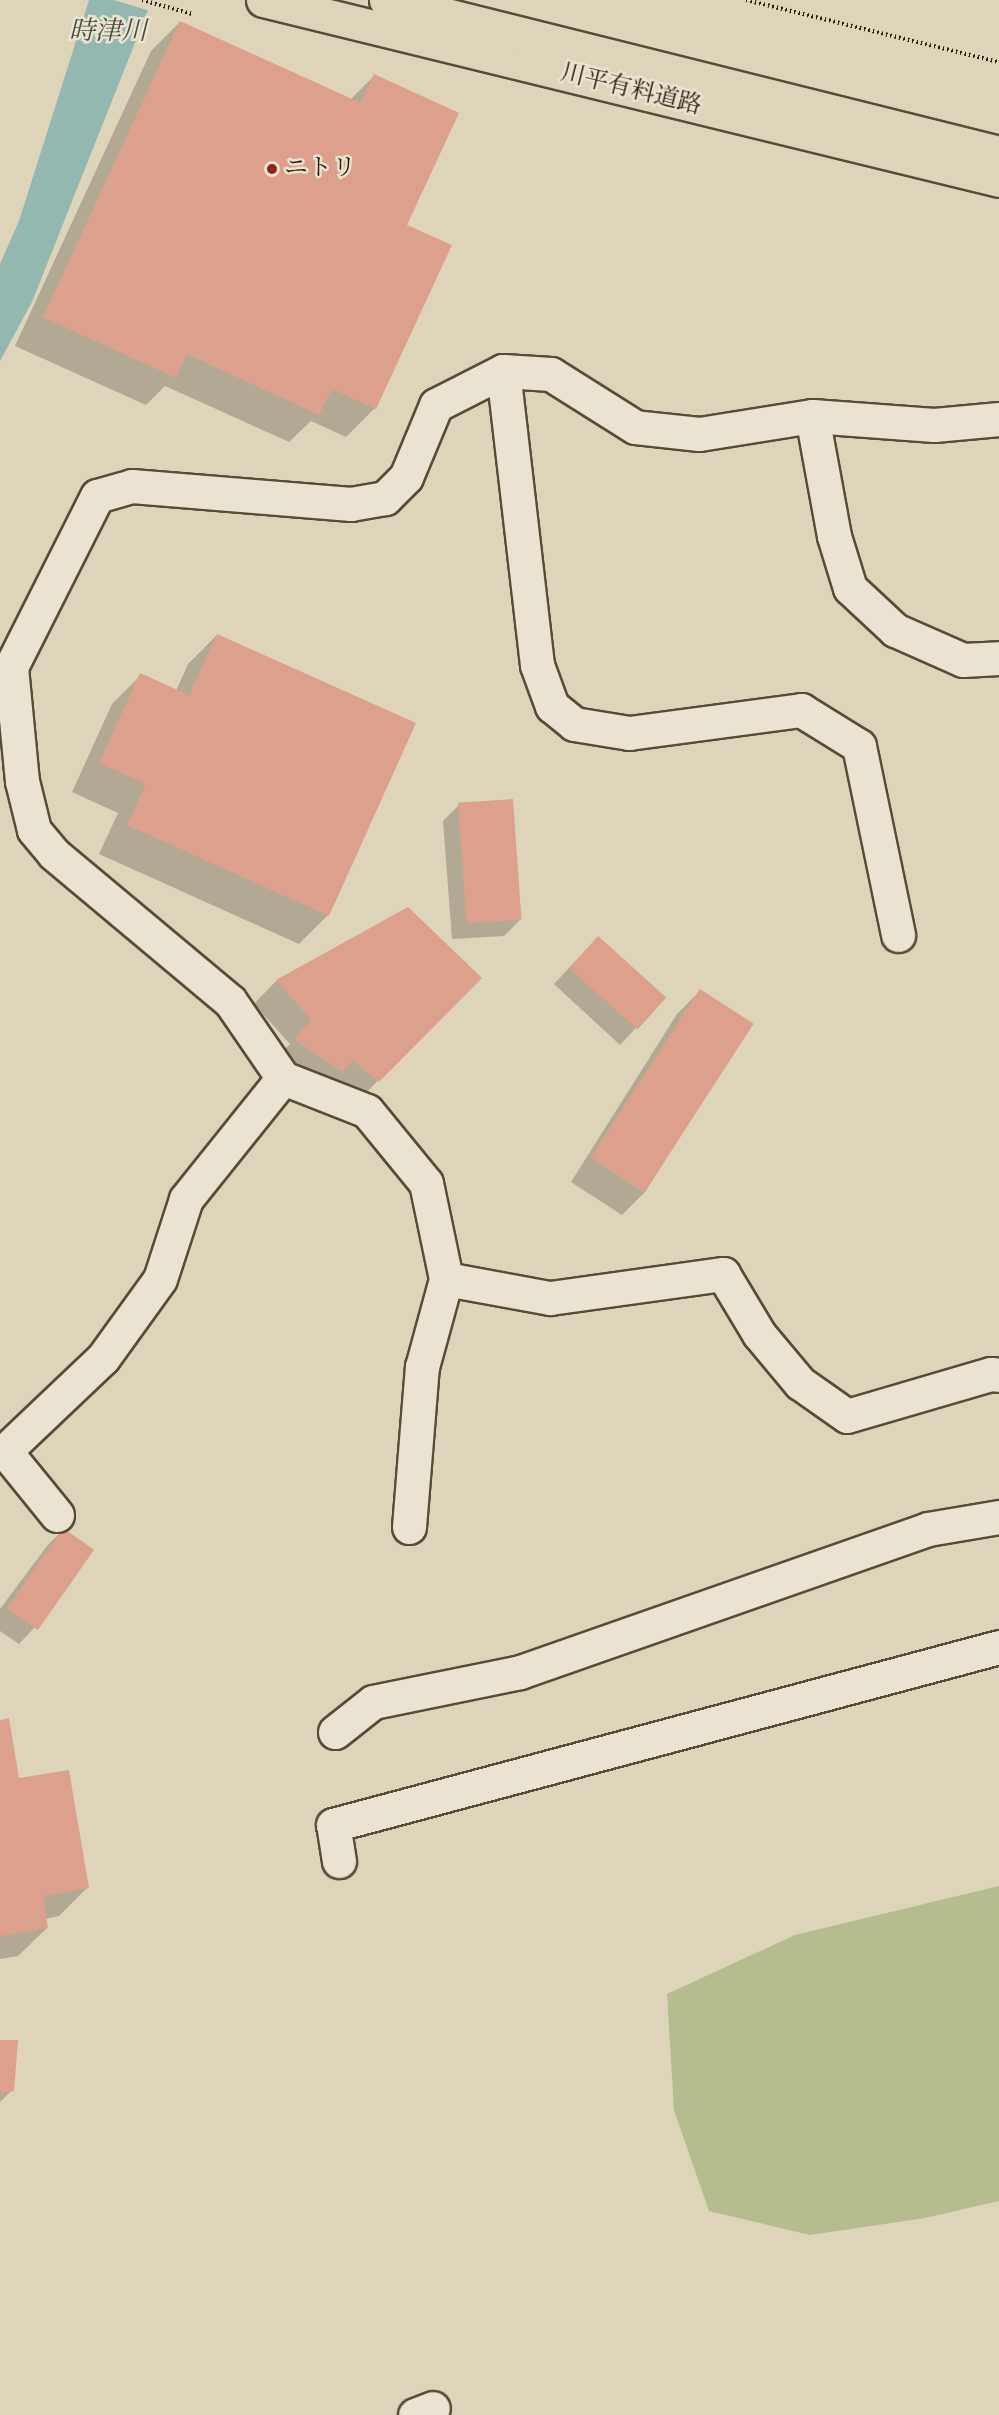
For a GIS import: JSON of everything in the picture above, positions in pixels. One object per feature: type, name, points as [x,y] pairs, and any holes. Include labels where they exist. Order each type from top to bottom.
[{"type":"highway","name":"川平有料道路","points":[[263,0],[999,180]]},
{"type":"highway","name":"川平有料道路","points":[[386,0],[999,153]]},
{"type":"street","points":[[503,371],[537,665],[552,706],[574,724],[629,733],[801,710],[859,746],[898,935]]},
{"type":"street","points":[[409,1527],[422,1367],[446,1278],[426,1183],[367,1111],[283,1078],[230,1001],[54,854],[34,830],[22,781],[5,662],[98,496],[132,486],[351,504],[385,498],[406,477],[436,405],[503,371],[551,375],[635,427],[699,434],[812,416],[934,425],[999,419]]},
{"type":"street","points":[[812,416],[834,536],[850,588],[894,630],[963,660],[999,658]]},
{"type":"street","points":[[57,1515],[5,1451],[103,1358],[160,1280],[186,1199],[283,1078]]},
{"type":"street","points":[[446,1278],[550,1298],[723,1274],[759,1334],[800,1383],[847,1416],[992,1374],[999,1376]]},
{"type":"street","points":[[335,1732],[373,1701],[520,1671],[928,1529],[999,1517]]},
{"type":"street","points":[[339,1861],[333,1825],[999,1647]]},
{"type":"path","points":[[142,0],[192,14]]},
{"type":"path","points":[[746,0],[999,62]]},
{"type":"green space","points":[[999,1886],[999,2201],[925,2218],[810,2235],[709,2211],[674,2110],[667,1994],[795,1935]]},
{"type":"water","name":"時津川","points":[[89,0],[152,0],[32,302],[0,361],[0,264],[19,221]]},
{"type":"pier","points":[[114,0],[155,0],[150,11]]},
{"type":"building","name":"ニトリ","points":[[180,21],[361,103],[374,74],[459,113],[407,225],[452,245],[376,409],[332,389],[319,415],[187,354],[176,378],[43,317]]},
{"type":"building","points":[[217,634],[416,723],[329,916],[127,825],[146,784],[99,763],[140,673],[189,695]]},
{"type":"building","points":[[513,799],[521,920],[467,924],[458,803]]},
{"type":"building","points":[[408,907],[482,978],[379,1082],[353,1061],[342,1072],[294,1039],[311,1020],[276,980]]},
{"type":"building","points":[[598,936],[666,998],[638,1030],[569,968]]},
{"type":"building","points":[[700,989],[754,1024],[644,1192],[591,1158]]},
{"type":"building","points":[[63,1528],[94,1550],[38,1630],[7,1608]]},
{"type":"building","points":[[9,1718],[19,1778],[69,1770],[89,1888],[43,1896],[48,1928],[0,1936],[0,1720]]},
{"type":"building","points":[[0,2040],[18,2040],[14,2091],[0,2093]]},
{"type":"place","name":"ニトリ","points":[[272,169]]}]
